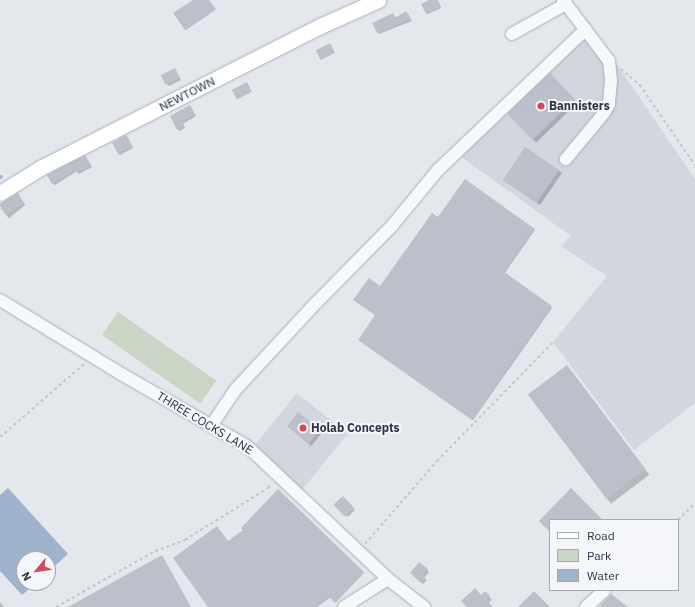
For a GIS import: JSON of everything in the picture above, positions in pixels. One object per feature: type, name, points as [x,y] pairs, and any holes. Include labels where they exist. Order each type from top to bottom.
[{"type":"main road","name":"NEWTOWN","points":[[0,194],[42,167],[320,26],[360,4],[378,0]]},
{"type":"street","points":[[512,34],[565,2],[609,61],[611,80],[609,104],[604,113],[566,159]]},
{"type":"street","points":[[211,426],[236,389],[316,303],[391,227],[438,170],[586,29]]},
{"type":"street","name":"THREE COCKS LANE","points":[[0,300],[92,356],[248,447],[388,579],[424,607]]},
{"type":"street","points":[[344,607],[388,579]]},
{"type":"street","points":[[586,607],[604,591]]},
{"type":"path","points":[[609,61],[626,72],[640,86],[695,165]]},
{"type":"path","points":[[359,552],[437,461],[553,342]]},
{"type":"path","points":[[0,437],[92,356]]},
{"type":"path","points":[[56,607],[155,551],[185,540],[268,488],[279,475]]},
{"type":"path","points":[[679,519],[695,503]]},
{"type":"shaded area","points":[[586,19],[695,179],[695,403],[634,450],[553,342],[607,276],[561,246],[571,236],[453,151]]},
{"type":"shaded area","points":[[297,393],[348,434],[302,490],[252,449]]},
{"type":"green space","points":[[118,312],[216,381],[200,404],[102,335]]},
{"type":"water","points":[[8,488],[68,554],[56,565],[56,551],[16,551],[16,588],[0,571],[0,495]]},
{"type":"water","points":[[18,591],[27,591],[22,595]]},
{"type":"building","points":[[193,0],[209,0],[216,9],[185,30],[173,13]]},
{"type":"building","points":[[429,0],[438,0],[441,7],[426,14],[421,4]]},
{"type":"building","points":[[406,11],[411,19],[377,33],[372,23],[393,13],[395,18]]},
{"type":"building","points":[[330,43],[335,53],[321,60],[316,50]]},
{"type":"building","points":[[175,68],[180,78],[166,85],[161,75]]},
{"type":"building","name":"Bannisters","points":[[550,73],[575,99],[533,140],[508,114]]},
{"type":"building","points":[[247,82],[252,92],[237,100],[232,90]]},
{"type":"building","points":[[190,105],[195,114],[182,122],[184,126],[177,130],[170,116]]},
{"type":"building","points":[[126,135],[132,146],[118,154],[112,143]]},
{"type":"building","points":[[525,147],[559,170],[537,203],[503,180]]},
{"type":"building","points":[[85,155],[91,165],[77,173],[75,170],[52,184],[47,175]]},
{"type":"building","points":[[465,179],[535,229],[504,272],[552,306],[472,420],[358,340],[375,315],[353,300],[369,278],[380,286],[432,213],[438,217]]},
{"type":"building","points":[[18,193],[24,203],[5,215],[0,204]]},
{"type":"building","points":[[567,365],[646,470],[607,499],[528,394]]},
{"type":"building","name":"Holab Concepts","points":[[298,412],[320,429],[309,443],[287,426]]},
{"type":"building","points":[[571,488],[602,519],[549,519],[549,531],[539,521]]},
{"type":"building","points":[[278,489],[364,572],[335,603],[329,597],[316,607],[208,607],[173,558],[217,526],[228,541],[243,530],[241,528]]},
{"type":"building","points":[[343,496],[354,508],[344,517],[333,505]]},
{"type":"building","points":[[162,555],[191,607],[68,607]]},
{"type":"building","points":[[419,562],[428,569],[423,575],[426,577],[421,583],[410,573]]},
{"type":"building","points":[[475,588],[481,595],[485,591],[490,596],[486,600],[493,607],[467,607],[461,601]]},
{"type":"building","points":[[534,591],[550,607],[518,607]]},
{"type":"building","points":[[611,594],[628,607],[599,607]]},
{"type":"place","name":"Bannisters","points":[[541,106]]},
{"type":"place","name":"Holab Concepts","points":[[303,428]]}]
